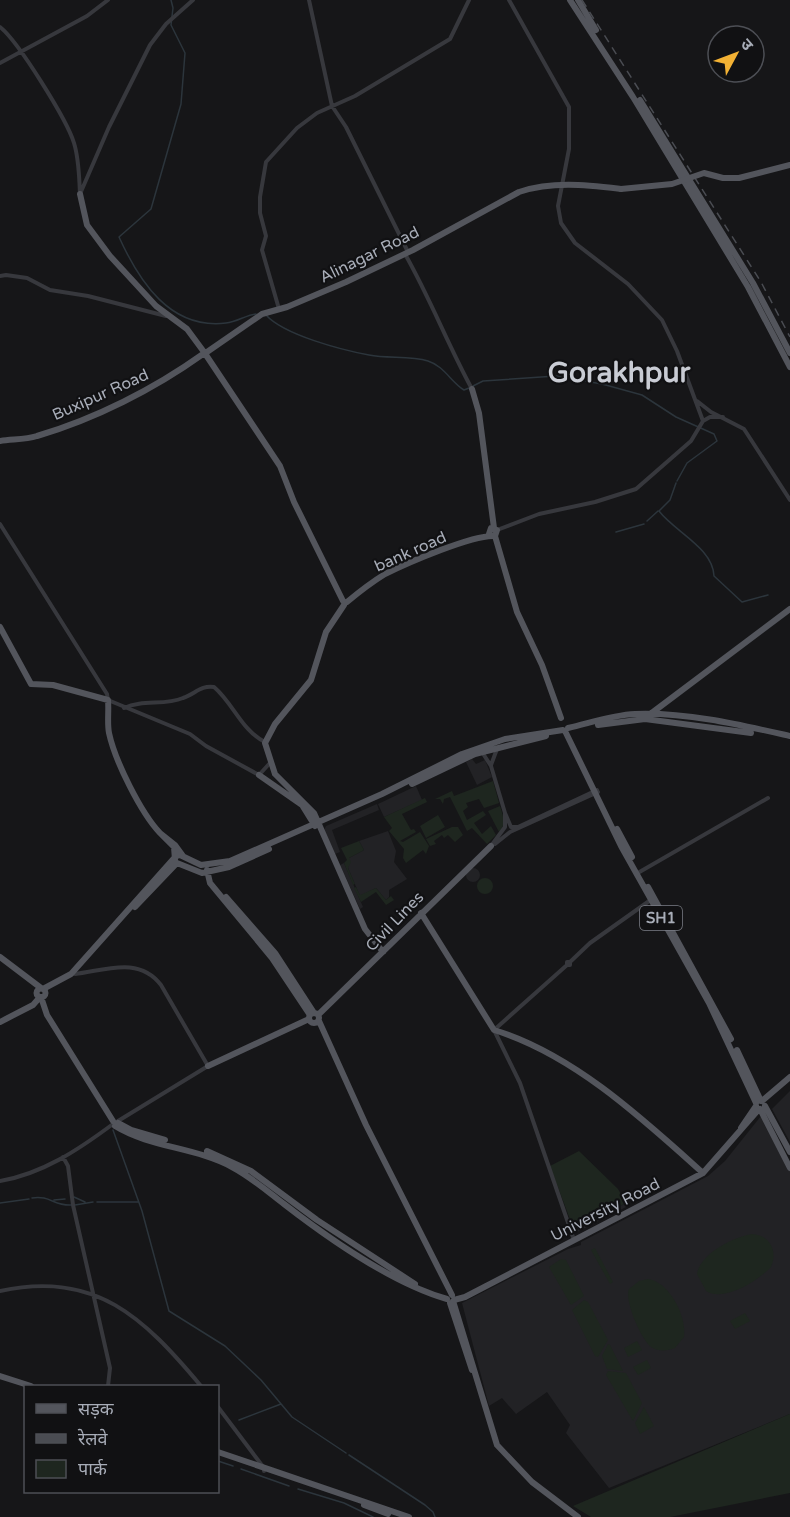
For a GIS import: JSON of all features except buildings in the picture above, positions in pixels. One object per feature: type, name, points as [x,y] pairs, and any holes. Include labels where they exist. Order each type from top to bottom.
[{"type":"main road","points":[[570,0],[582,11],[753,284],[790,353]]},
{"type":"main road","points":[[578,0],[582,11],[748,287],[790,367]]},
{"type":"main road","name":"Alinagar Road","points":[[279,309],[346,282],[406,253],[519,192],[535,187],[560,184],[656,187],[704,173],[723,178],[739,178],[790,165]]},
{"type":"main road","points":[[81,194],[82,208],[91,232],[145,294],[170,317],[188,329],[280,466],[294,502],[344,603]]},
{"type":"main road","name":"Buxipur Road","points":[[0,441],[35,437],[163,381],[262,314],[279,309]]},
{"type":"main road","points":[[471,388],[479,413],[494,532],[517,612],[542,665],[566,730]]},
{"type":"main road","name":"bank road","points":[[263,741],[309,679],[323,630],[344,603],[386,574],[494,532]]},
{"type":"main road","points":[[647,717],[670,702],[790,609]]},
{"type":"main road","points":[[0,627],[31,684],[53,686],[108,700],[108,730],[112,745],[140,803],[160,833],[174,847],[176,860]]},
{"type":"main road","points":[[663,719],[670,702]]},
{"type":"main road","points":[[176,860],[207,871],[482,752],[607,718],[647,717],[722,723],[790,738]]},
{"type":"main road","points":[[421,778],[462,754],[498,741],[566,730]]},
{"type":"main road","name":"SH1","points":[[566,730],[638,873],[709,1003],[790,1168]]},
{"type":"main road","points":[[263,741],[275,774],[305,801],[365,929],[382,953]]},
{"type":"main road","points":[[259,775],[302,805],[317,825]]},
{"type":"main road","points":[[160,833],[176,845],[183,856],[207,871],[314,1018],[451,1298],[497,1445],[532,1482],[578,1517]]},
{"type":"main road","name":"Civil Lines","points":[[208,1066],[314,1018],[491,846]]},
{"type":"main road","points":[[0,1022],[23,1009],[41,993],[71,974],[176,860],[183,856]]},
{"type":"main road","points":[[41,993],[75,974],[127,913]]},
{"type":"main road","points":[[420,913],[494,1030],[517,1037],[600,1086],[645,1121],[703,1173]]},
{"type":"main road","points":[[0,957],[41,993],[49,1017],[115,1123],[153,1137],[204,1150],[243,1167],[376,1259],[425,1289],[451,1298]]},
{"type":"main road","name":"University Road","points":[[451,1298],[467,1294],[703,1173],[760,1105],[790,1079]]},
{"type":"main road","name":"SH1","points":[[760,1105],[790,1152]]},
{"type":"main road","points":[[451,1298],[493,1446],[530,1485],[573,1517]]},
{"type":"main road","points":[[0,1378],[27,1385]]},
{"type":"main road","points":[[0,1378],[24,1387]]},
{"type":"main road","points":[[219,1454],[397,1517]]},
{"type":"main road","points":[[264,1470],[409,1517]]},
{"type":"street","points":[[0,63],[87,16],[108,0]]},
{"type":"street","points":[[81,194],[109,127],[148,50],[167,23],[193,0]]},
{"type":"street","points":[[309,0],[332,106],[339,114],[430,302],[460,372],[471,388]]},
{"type":"street","points":[[279,309],[262,250],[267,236],[260,213],[260,197],[266,162],[297,128],[450,39],[469,0]]},
{"type":"street","points":[[509,0],[569,107],[569,149],[560,184],[558,214],[561,223],[574,243],[628,284],[669,330],[695,399],[701,424]]},
{"type":"street","points":[[0,27],[22,51],[73,140],[78,157],[81,194]]},
{"type":"street","points":[[339,114],[342,101]]},
{"type":"street","points":[[0,276],[6,274],[27,278],[50,291],[88,296],[170,317]]},
{"type":"street","points":[[695,399],[711,412],[744,429],[790,500]]},
{"type":"street","points":[[494,532],[539,514],[595,502],[636,489],[691,441],[701,424],[710,417],[723,417]]},
{"type":"street","points":[[0,524],[107,694],[108,700],[190,734],[206,746],[259,775],[269,762]]},
{"type":"street","points":[[123,708],[135,704],[182,699],[202,687],[214,687],[227,699],[254,736],[263,741]]},
{"type":"street","points":[[491,766],[498,747]]},
{"type":"street","points":[[482,752],[491,766],[509,829]]},
{"type":"street","points":[[491,846],[509,829],[596,792]]},
{"type":"street","points":[[638,873],[768,798]]},
{"type":"street","points":[[574,1240],[520,1083],[494,1030],[584,947],[652,899]]},
{"type":"street","points":[[0,1181],[25,1177],[63,1157],[208,1066],[161,985],[152,974],[138,968],[122,966],[75,974]]},
{"type":"street","points":[[63,1157],[68,1166],[73,1204],[110,1368],[108,1385]]},
{"type":"street","points":[[0,1292],[56,1286],[94,1295],[122,1308],[142,1321],[200,1385]]},
{"type":"street","points":[[219,1408],[264,1470]]},
{"type":"shaded area","points":[[472,759],[476,764],[485,760],[492,777],[477,785],[466,762]]},
{"type":"shaded area","points":[[416,786],[422,800],[384,817],[378,804]]},
{"type":"shaded area","points":[[377,804],[379,810],[332,830],[340,852],[335,854],[324,830],[326,826]]},
{"type":"shaded area","points":[[388,831],[396,851],[394,862],[407,879],[389,890],[389,897],[386,900],[376,888],[360,896],[348,868],[349,858],[364,850],[359,841]]},
{"type":"shaded area","points":[[344,863],[363,907],[360,909],[340,865]]},
{"type":"shaded area","points":[[470,868],[476,868],[480,875],[476,882],[470,882],[466,878],[466,872]]},
{"type":"shaded area","points":[[790,1091],[790,1142],[772,1109]]},
{"type":"shaded area","points":[[761,1116],[790,1170],[790,1414],[609,1488],[566,1433],[570,1425],[547,1392],[516,1414],[502,1398],[489,1406],[462,1303],[568,1249],[581,1245],[581,1242],[708,1176],[725,1161]]},
{"type":"shaded area","points":[[626,1203],[628,1206],[575,1233],[574,1230]]},
{"type":"green space","points":[[493,781],[499,803],[484,808],[479,799],[466,803],[468,807],[463,811],[467,820],[483,811],[486,815],[474,823],[482,834],[491,826],[496,835],[487,844],[472,828],[467,831],[450,797],[444,799],[443,804],[440,799],[435,799],[452,791],[454,796]]},
{"type":"green space","points":[[425,798],[427,802],[402,814],[411,830],[414,829],[416,832],[400,841],[403,842],[420,832],[429,846],[426,854],[423,850],[406,863],[403,858],[404,849],[389,831],[392,828],[384,817]]},
{"type":"green space","points":[[500,806],[504,823],[499,832],[488,811]]},
{"type":"green space","points":[[438,815],[445,827],[426,838],[420,826]]},
{"type":"green space","points":[[452,827],[458,827],[463,835],[455,842],[448,835],[444,838],[442,835],[434,841],[436,844],[430,846],[426,839]]},
{"type":"green space","points":[[359,841],[364,850],[349,858],[351,862],[348,868],[355,884],[353,885],[344,863],[347,860],[341,848]]},
{"type":"green space","points":[[485,878],[493,886],[485,894],[477,886]]},
{"type":"green space","points":[[356,887],[360,895],[376,888],[386,900],[391,896],[394,900],[386,905],[376,892],[361,902],[354,888]]},
{"type":"green space","points":[[579,1151],[618,1189],[626,1203],[574,1230],[550,1166]]},
{"type":"green space","points":[[752,1234],[764,1237],[771,1245],[774,1255],[771,1267],[740,1289],[722,1294],[706,1291],[697,1274],[704,1260],[727,1243]]},
{"type":"green space","points":[[595,1248],[613,1282],[610,1284],[591,1250]]},
{"type":"green space","points":[[561,1259],[566,1260],[584,1296],[571,1305],[549,1267]]},
{"type":"green space","points":[[648,1279],[670,1293],[680,1311],[684,1337],[675,1348],[657,1350],[651,1347],[634,1319],[629,1302],[629,1289],[639,1281]]},
{"type":"green space","points":[[584,1300],[588,1302],[608,1340],[598,1357],[595,1356],[572,1310]]},
{"type":"green space","points":[[745,1313],[750,1321],[735,1329],[730,1321]]},
{"type":"green space","points":[[637,1341],[642,1350],[628,1357],[624,1348]]},
{"type":"green space","points":[[608,1344],[623,1371],[607,1369],[602,1356]]},
{"type":"green space","points":[[647,1360],[651,1368],[638,1375],[633,1367]]},
{"type":"green space","points":[[608,1371],[626,1373],[642,1403],[633,1421],[606,1375]]},
{"type":"green space","points":[[644,1407],[654,1426],[640,1434],[635,1423]]},
{"type":"green space","points":[[790,1414],[790,1493],[670,1517],[591,1517],[573,1506]]},
{"type":"waterway","points":[[171,0],[173,8],[171,25],[185,53],[181,104],[151,209],[119,237],[136,270],[147,285],[159,299],[188,319],[206,323],[226,323],[256,314]]},
{"type":"waterway","points":[[266,315],[286,329],[329,345],[358,353],[414,358],[434,363],[464,390],[469,388]]},
{"type":"waterway","points":[[473,386],[483,381],[556,376],[602,384],[642,395],[676,417],[714,434],[717,441],[687,463],[677,481]]},
{"type":"waterway","points":[[676,483],[670,500],[659,511],[700,549],[712,566],[714,576],[742,602],[768,595]]},
{"type":"waterway","points":[[647,521],[658,511]]},
{"type":"waterway","points":[[616,532],[644,524]]},
{"type":"waterway","points":[[113,1130],[142,1211],[169,1311],[225,1346],[261,1380],[292,1417],[346,1453]]},
{"type":"waterway","points":[[32,1198],[38,1197],[71,1205]]},
{"type":"waterway","points":[[74,1197],[85,1202]]},
{"type":"waterway","points":[[0,1203],[29,1199]]},
{"type":"waterway","points":[[54,1200],[65,1199]]},
{"type":"waterway","points":[[75,1205],[93,1202]]},
{"type":"waterway","points":[[97,1202],[138,1202]]},
{"type":"waterway","points":[[239,1420],[281,1404]]},
{"type":"waterway","points":[[349,1455],[425,1505],[435,1517]]},
{"type":"waterway","points":[[219,1461],[233,1466]]},
{"type":"waterway","points":[[241,1469],[289,1486]]},
{"type":"waterway","points":[[298,1489],[344,1503],[373,1517]]},
{"type":"railway","points":[[582,0],[761,282],[790,337]]},
{"type":"district","name":"Gorakhpur","points":[[619,372]]}]
